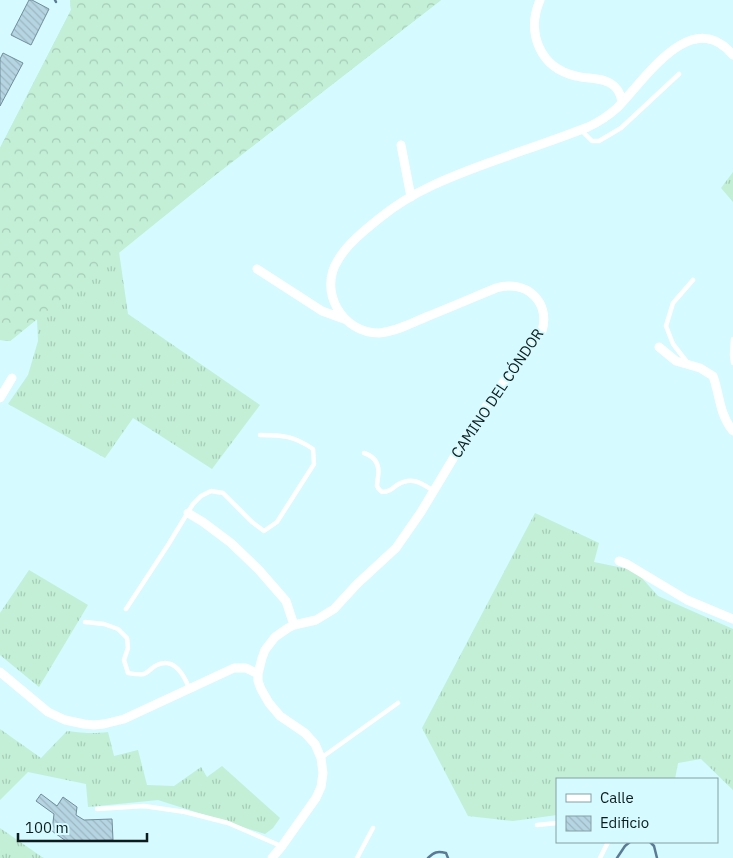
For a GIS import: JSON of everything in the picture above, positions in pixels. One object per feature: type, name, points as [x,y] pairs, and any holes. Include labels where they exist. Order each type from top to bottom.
[{"type":"street","points":[[540,0],[535,14],[534,29],[538,45],[546,58],[560,70],[574,76],[608,82],[618,91],[622,102]]},
{"type":"street","points":[[346,320],[338,310],[332,297],[330,281],[334,266],[342,253],[368,228],[396,206],[429,186],[581,130],[603,120],[674,48],[686,41],[701,38],[715,41],[727,48],[733,55]]},
{"type":"street","points":[[401,145],[411,197]]},
{"type":"street","name":"CAMINO DEL CÓNDOR","points":[[257,269],[322,311],[346,320],[366,331],[388,332],[496,288],[508,286],[515,286],[532,294],[540,304],[544,320],[542,332],[472,427],[421,512],[396,548],[334,609],[316,620],[294,625],[281,632],[270,644],[262,658],[258,674]]},
{"type":"street","points":[[659,347],[676,361],[700,368],[713,376],[722,414],[733,431]]},
{"type":"street","points":[[0,398],[12,378]]},
{"type":"street","points":[[188,513],[231,543],[259,570],[286,601],[294,625]]},
{"type":"street","points":[[619,560],[687,600],[733,619]]},
{"type":"street","points":[[0,672],[48,712],[65,720],[84,724],[114,722],[234,668],[246,668],[258,674],[258,682],[268,703],[280,716],[310,738],[321,758],[323,773],[319,793],[272,858]]},
{"type":"lane","points":[[581,130],[592,141],[599,141],[621,128],[679,74]]},
{"type":"lane","points":[[689,364],[673,344],[666,326],[673,303],[693,280]]},
{"type":"lane","points":[[733,339],[733,363]]},
{"type":"lane","points":[[126,609],[193,504],[201,496],[211,491],[224,493],[252,522],[264,531],[277,522],[314,464],[313,449],[302,442],[283,435],[260,435]]},
{"type":"lane","points":[[364,453],[372,457],[377,464],[379,471],[377,485],[380,490],[386,492],[400,484],[414,481],[420,482],[434,491]]},
{"type":"lane","points":[[85,622],[111,626],[118,629],[127,638],[128,648],[124,660],[128,673],[146,674],[156,665],[165,663],[176,667],[184,675],[189,689]]},
{"type":"lane","points":[[321,758],[398,703]]},
{"type":"lane","points":[[97,809],[144,806],[185,812],[228,823],[282,846]]},
{"type":"lane","points":[[537,825],[556,822]]},
{"type":"lane","points":[[357,858],[373,828]]},
{"type":"lane","points":[[600,858],[608,843]]},
{"type":"green space","points":[[70,0],[441,0],[119,252],[128,314],[260,405],[212,469],[133,418],[105,458],[8,404],[28,375],[38,341],[37,319],[10,341],[0,340],[0,148],[71,10]]},
{"type":"green space","points":[[70,0],[441,0],[214,176],[10,341],[0,340],[0,148],[71,10]]},
{"type":"green space","points":[[733,172],[733,202],[721,188]]},
{"type":"green space","points":[[535,513],[599,543],[594,562],[628,569],[641,577],[658,596],[733,629],[733,790],[701,759],[678,763],[675,778],[556,778],[556,815],[513,821],[468,816],[422,728]]},
{"type":"green space","points":[[29,570],[88,605],[39,687],[0,655],[0,613]]},
{"type":"green space","points":[[0,729],[41,758],[67,731],[108,732],[114,756],[138,750],[147,785],[174,786],[201,767],[207,777],[222,766],[280,818],[273,828],[265,834],[158,800],[88,807],[86,784],[28,772],[0,800]]},
{"type":"green space","points":[[0,828],[42,857],[44,858],[0,858]]},
{"type":"building","points":[[29,0],[49,9],[31,45],[11,35]]},
{"type":"building","points":[[3,53],[23,63],[0,106],[0,59]]},
{"type":"building","points":[[41,794],[57,806],[63,797],[77,807],[76,815],[84,820],[112,819],[113,840],[66,841],[52,831],[54,814],[36,801]]},
{"type":"waterway","points":[[617,858],[629,843]]},
{"type":"waterway","points":[[651,843],[654,846],[657,858]]},
{"type":"waterway","points":[[428,858],[436,852],[446,853],[448,858]]}]
